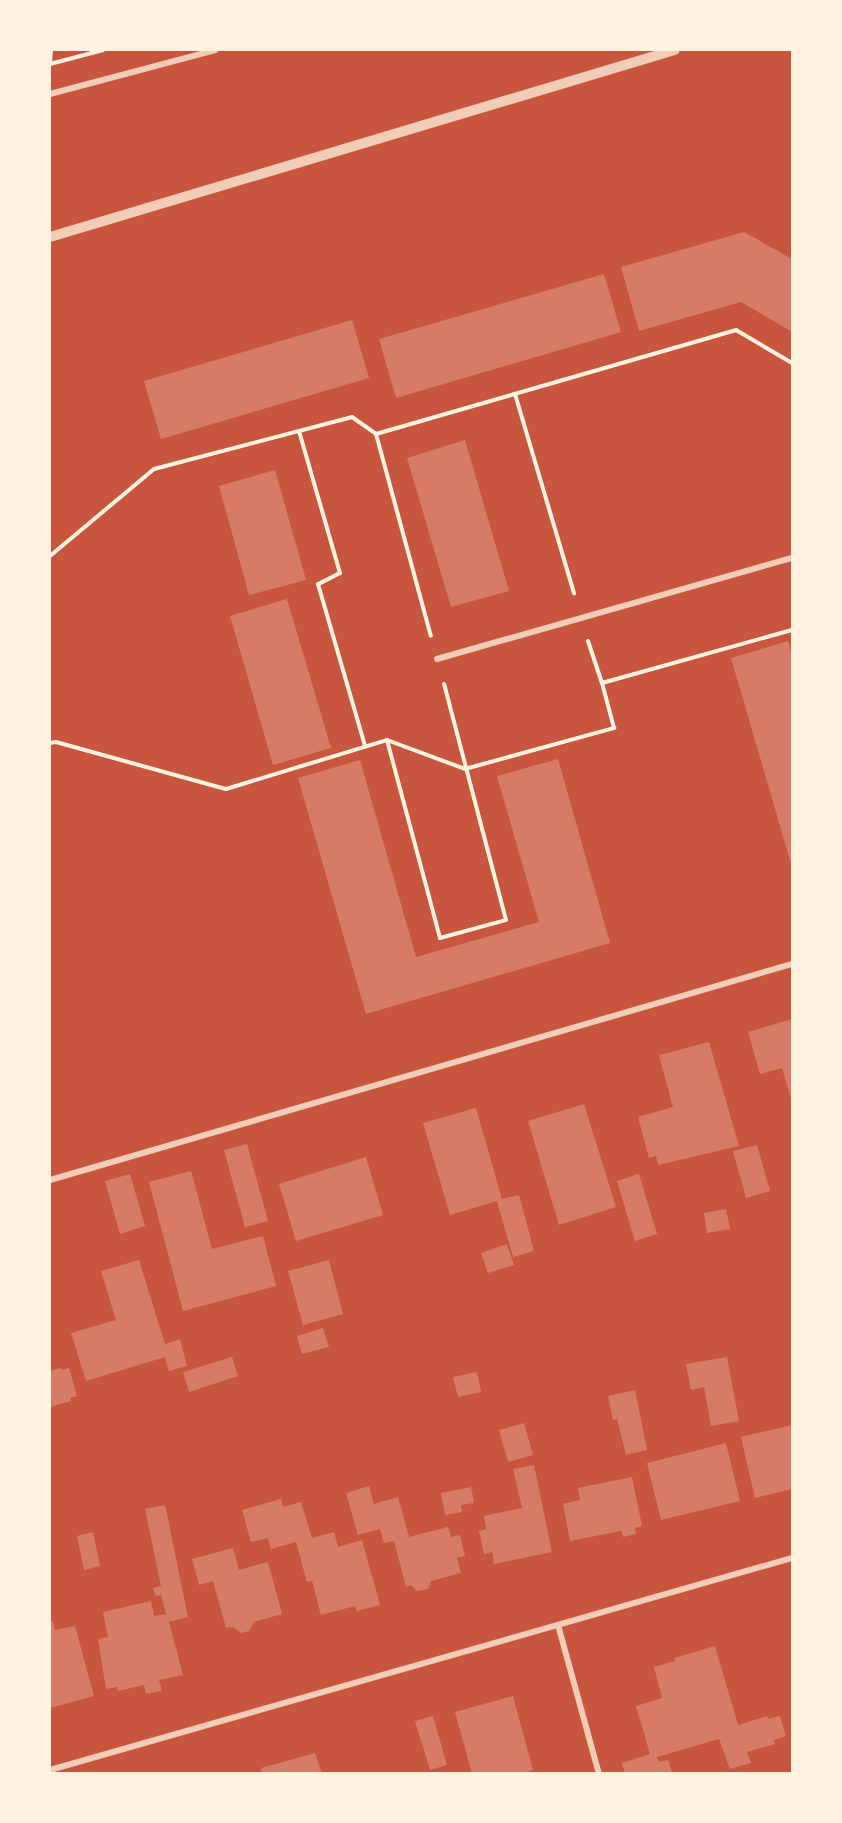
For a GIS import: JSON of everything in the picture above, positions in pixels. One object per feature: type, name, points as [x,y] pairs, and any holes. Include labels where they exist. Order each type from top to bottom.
[{"type":"street","points":[[50,94],[215,50]]},
{"type":"street","points":[[50,237],[675,50]]},
{"type":"street","points":[[437,659],[792,558]]},
{"type":"street","points":[[50,1180],[792,964]]},
{"type":"street","points":[[50,1770],[792,1558]]},
{"type":"street","points":[[558,1625],[599,1773]]},
{"type":"path","points":[[51,50],[50,64],[103,50]]},
{"type":"path","points":[[376,434],[736,330],[792,363]]},
{"type":"path","points":[[50,743],[56,742],[226,789],[387,740],[465,769],[614,728],[515,394]]},
{"type":"path","points":[[50,556],[154,469],[352,417],[376,434],[506,920],[440,938],[387,740]]},
{"type":"path","points":[[299,431],[340,573],[318,584],[365,746]]},
{"type":"path","points":[[602,683],[792,630]]},
{"type":"building","points":[[744,232],[792,259],[792,332],[741,302],[639,331],[621,267]]},
{"type":"building","points":[[604,274],[621,332],[396,398],[379,339]]},
{"type":"building","points":[[352,320],[369,378],[161,439],[144,381]]},
{"type":"building","points":[[465,440],[509,591],[451,607],[407,458]]},
{"type":"building","points":[[275,470],[306,580],[249,595],[219,486]]},
{"type":"building","points":[[287,599],[331,748],[273,765],[230,616]]},
{"type":"building","points":[[788,641],[792,656],[792,867],[731,658]]},
{"type":"building","points":[[558,759],[610,943],[366,1014],[298,778],[360,760],[416,957],[539,922],[497,776]]},
{"type":"building","points":[[792,1019],[792,1102],[782,1068],[760,1074],[748,1032]]},
{"type":"building","points":[[709,1042],[739,1146],[658,1165],[656,1156],[649,1158],[638,1117],[673,1107],[659,1055]]},
{"type":"building","points":[[584,1104],[616,1207],[559,1225],[528,1121]]},
{"type":"building","points":[[476,1108],[502,1199],[519,1195],[534,1251],[513,1257],[497,1201],[450,1215],[423,1123]]},
{"type":"building","points":[[247,1144],[268,1221],[245,1227],[224,1150]]},
{"type":"building","points":[[757,1145],[770,1191],[746,1198],[733,1151]]},
{"type":"building","points":[[366,1157],[383,1215],[296,1241],[279,1184]]},
{"type":"building","points":[[191,1171],[212,1249],[263,1236],[276,1286],[183,1311],[149,1182]]},
{"type":"building","points":[[130,1174],[145,1226],[120,1234],[105,1181]]},
{"type":"building","points":[[639,1174],[657,1234],[635,1241],[617,1181]]},
{"type":"building","points":[[726,1209],[730,1229],[707,1233],[704,1213]]},
{"type":"building","points":[[507,1244],[514,1265],[488,1273],[481,1253]]},
{"type":"building","points":[[139,1260],[165,1344],[180,1339],[187,1366],[169,1371],[165,1357],[86,1381],[71,1333],[116,1320],[101,1271]]},
{"type":"building","points":[[329,1260],[343,1314],[303,1325],[288,1271]]},
{"type":"building","points":[[323,1328],[329,1347],[302,1354],[297,1336]]},
{"type":"building","points":[[232,1357],[238,1376],[189,1392],[183,1372]]},
{"type":"building","points":[[727,1357],[739,1421],[711,1426],[704,1387],[691,1390],[686,1364]]},
{"type":"building","points":[[61,1368],[62,1370],[69,1368],[77,1396],[70,1398],[71,1401],[50,1407],[50,1371]]},
{"type":"building","points":[[477,1372],[481,1392],[458,1397],[453,1377]]},
{"type":"building","points":[[635,1390],[647,1450],[626,1455],[617,1419],[613,1420],[608,1396]]},
{"type":"building","points":[[524,1423],[533,1455],[508,1462],[499,1430]]},
{"type":"building","points":[[792,1425],[792,1489],[755,1498],[741,1437]]},
{"type":"building","points":[[726,1443],[740,1501],[661,1520],[647,1463]]},
{"type":"building","points":[[534,1465],[552,1552],[494,1564],[492,1552],[484,1554],[479,1531],[486,1529],[484,1516],[522,1508],[513,1469]]},
{"type":"building","points":[[632,1477],[642,1526],[635,1528],[636,1534],[623,1537],[621,1531],[570,1541],[563,1504],[580,1500],[578,1488]]},
{"type":"building","points":[[369,1486],[374,1504],[398,1497],[409,1537],[448,1527],[451,1537],[460,1535],[465,1556],[457,1558],[461,1573],[431,1581],[428,1589],[417,1591],[411,1585],[406,1587],[394,1541],[384,1543],[380,1529],[358,1535],[346,1493]]},
{"type":"building","points":[[471,1487],[474,1503],[461,1505],[462,1512],[445,1515],[441,1493]]},
{"type":"building","points":[[281,1499],[283,1507],[301,1502],[312,1538],[334,1532],[338,1547],[362,1540],[380,1605],[357,1611],[355,1606],[321,1615],[312,1581],[307,1582],[296,1542],[271,1549],[268,1538],[251,1542],[242,1510]]},
{"type":"building","points":[[165,1505],[188,1617],[169,1622],[183,1675],[159,1680],[162,1691],[146,1694],[144,1685],[118,1691],[117,1687],[106,1689],[98,1639],[108,1637],[103,1612],[151,1601],[154,1616],[166,1614],[161,1595],[155,1596],[153,1588],[161,1586],[145,1509]]},
{"type":"building","points":[[93,1532],[100,1566],[84,1570],[77,1536]]},
{"type":"building","points":[[233,1548],[239,1570],[268,1562],[282,1614],[254,1622],[249,1631],[241,1633],[233,1627],[226,1628],[213,1581],[199,1585],[192,1559]]},
{"type":"building","points":[[53,1621],[55,1630],[75,1626],[94,1696],[50,1708],[50,1622]]},
{"type":"building","points":[[715,1646],[738,1725],[767,1716],[768,1719],[780,1716],[786,1736],[774,1740],[775,1744],[747,1752],[751,1763],[730,1769],[719,1739],[657,1757],[659,1762],[668,1760],[672,1772],[625,1774],[622,1763],[650,1754],[636,1706],[662,1698],[654,1667],[675,1661],[674,1658]]},
{"type":"building","points":[[513,1696],[533,1770],[520,1774],[472,1774],[455,1712]]},
{"type":"building","points":[[433,1716],[447,1765],[430,1770],[415,1721]]},
{"type":"building","points":[[315,1753],[322,1774],[262,1774],[261,1768]]}]
